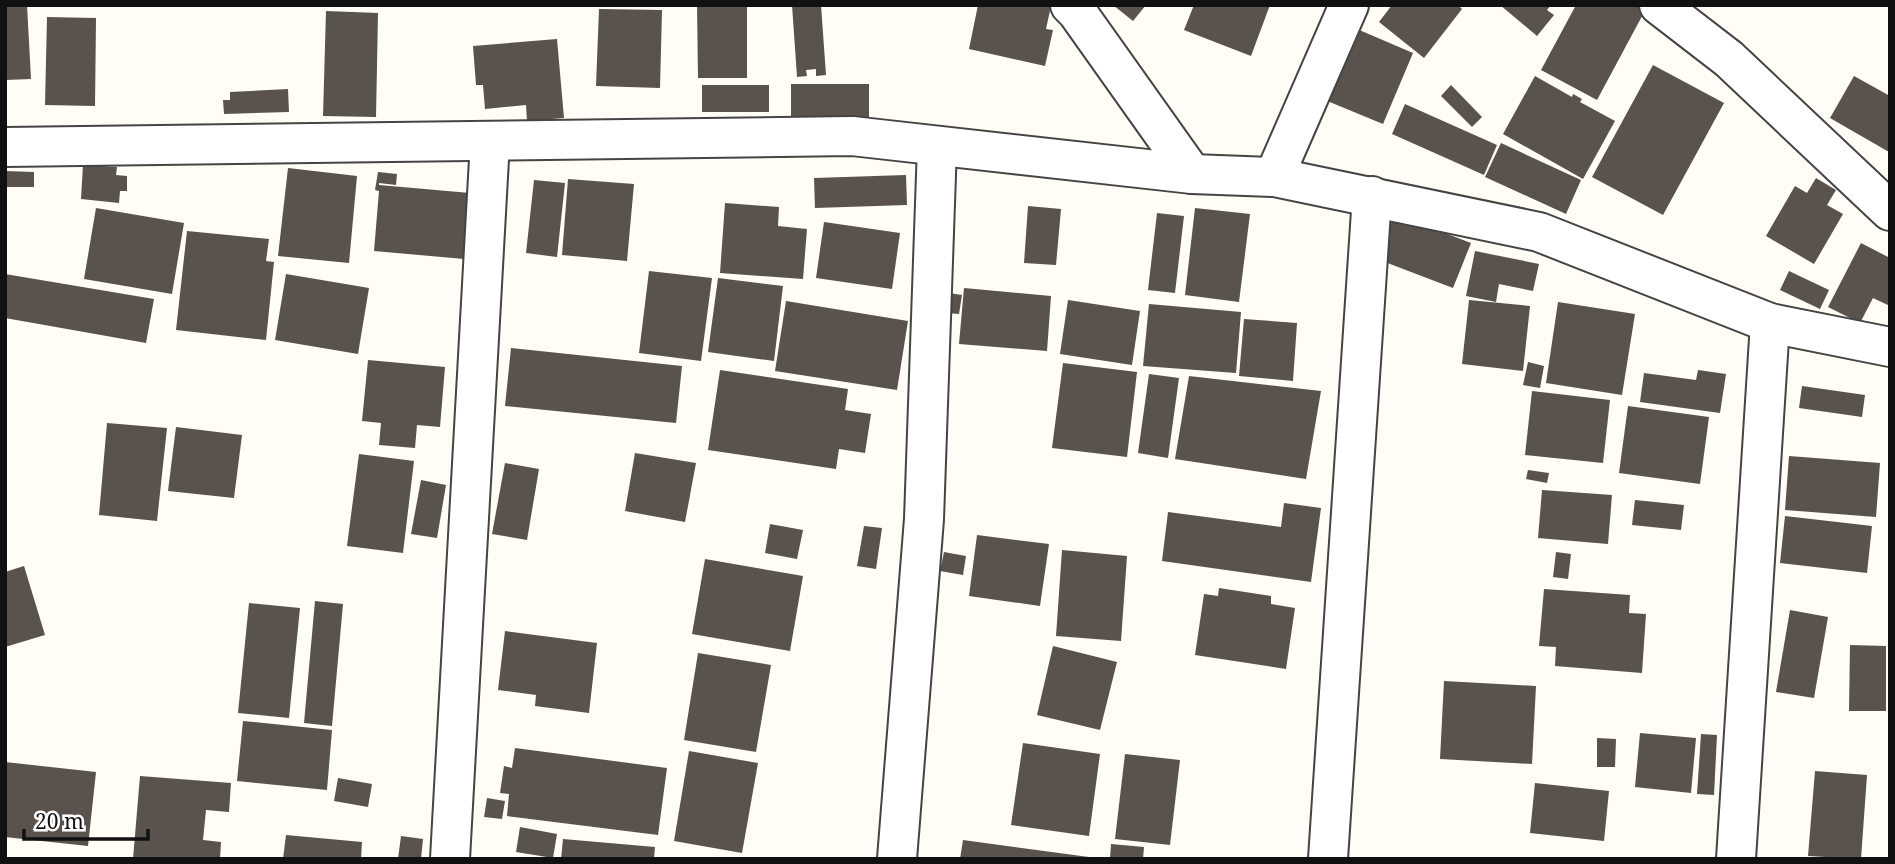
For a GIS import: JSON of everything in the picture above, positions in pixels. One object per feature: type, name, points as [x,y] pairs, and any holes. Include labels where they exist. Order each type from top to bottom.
[{"type":"street","points":[[1070,5],[1192,174]]},
{"type":"street","points":[[1274,177],[1349,5]]},
{"type":"street","points":[[1659,5],[1729,60],[1890,211]]},
{"type":"street","points":[[5,147],[852,136],[1192,174],[1274,177],[1539,232],[1770,323],[1890,347]]},
{"type":"street","points":[[450,859],[490,141]]},
{"type":"street","points":[[897,859],[924,519],[937,146]]},
{"type":"street","points":[[1328,859],[1372,196]]},
{"type":"street","points":[[1736,859],[1770,323]]},
{"type":"building","points":[[5,5],[27,5],[31,79],[5,80]]},
{"type":"building","points":[[697,5],[747,6],[747,78],[698,78]]},
{"type":"building","points":[[792,5],[821,5],[826,75],[816,76],[816,69],[806,70],[807,76],[797,77]]},
{"type":"building","points":[[978,5],[1051,6],[1046,29],[1053,30],[1045,66],[969,49]]},
{"type":"building","points":[[1113,5],[1146,5],[1133,21]]},
{"type":"building","points":[[1194,5],[1270,5],[1251,56],[1184,30]]},
{"type":"building","points":[[1392,5],[1458,5],[1462,9],[1424,58],[1379,22]]},
{"type":"building","points":[[1500,5],[1551,5],[1547,10],[1554,15],[1537,36]]},
{"type":"building","points":[[1576,5],[1648,5],[1597,100],[1541,70]]},
{"type":"building","points":[[599,9],[662,10],[660,88],[596,86]]},
{"type":"building","points":[[326,11],[378,13],[376,117],[323,116]]},
{"type":"building","points":[[47,17],[96,18],[95,106],[45,105]]},
{"type":"building","points":[[1350,26],[1413,53],[1383,124],[1320,98]]},
{"type":"building","points":[[557,39],[564,118],[527,121],[526,105],[485,109],[483,85],[476,85],[473,46]]},
{"type":"building","points":[[1653,65],[1724,103],[1663,215],[1592,177]]},
{"type":"building","points":[[1535,76],[1572,97],[1573,94],[1582,99],[1580,102],[1615,121],[1583,179],[1503,134]]},
{"type":"building","points":[[1854,76],[1890,96],[1889,152],[1830,118]]},
{"type":"building","points":[[791,84],[869,84],[869,120],[791,119]]},
{"type":"building","points":[[702,85],[769,85],[769,112],[702,112]]},
{"type":"building","points":[[1451,85],[1482,117],[1472,127],[1441,96]]},
{"type":"building","points":[[288,89],[289,112],[224,114],[223,100],[230,100],[230,92]]},
{"type":"building","points":[[1405,104],[1497,145],[1484,175],[1392,134]]},
{"type":"building","points":[[1501,143],[1581,180],[1566,214],[1485,177]]},
{"type":"building","points":[[83,165],[117,167],[116,175],[127,176],[127,191],[120,191],[119,203],[81,199]]},
{"type":"building","points":[[288,168],[357,176],[349,263],[278,256]]},
{"type":"building","points":[[5,171],[34,172],[34,187],[5,187]]},
{"type":"building","points":[[378,172],[397,174],[396,185],[379,185],[470,193],[464,259],[374,251]]},
{"type":"building","points":[[906,175],[907,205],[815,208],[814,178]]},
{"type":"building","points":[[1816,178],[1836,190],[1827,205],[1843,214],[1814,264],[1766,236],[1795,186],[1807,193]]},
{"type":"building","points":[[568,179],[634,184],[627,261],[562,255]]},
{"type":"building","points":[[534,180],[565,183],[557,257],[526,253]]},
{"type":"building","points":[[725,203],[779,207],[778,226],[807,229],[803,279],[720,273]]},
{"type":"building","points":[[1028,206],[1061,209],[1056,265],[1024,263]]},
{"type":"building","points":[[96,208],[184,223],[172,294],[84,279]]},
{"type":"building","points":[[1195,208],[1250,214],[1239,302],[1185,295]]},
{"type":"building","points":[[1157,213],[1184,216],[1175,293],[1148,290]]},
{"type":"building","points":[[1395,214],[1471,243],[1453,288],[1377,259]]},
{"type":"building","points":[[824,222],[900,233],[892,289],[816,278]]},
{"type":"building","points":[[187,231],[269,239],[266,261],[274,262],[266,340],[176,330]]},
{"type":"building","points":[[1861,243],[1890,258],[1890,306],[1873,298],[1860,323],[1828,307]]},
{"type":"building","points":[[1475,251],[1539,264],[1533,291],[1499,284],[1496,302],[1466,296]]},
{"type":"building","points":[[649,271],[712,278],[701,361],[639,353]]},
{"type":"building","points":[[1789,271],[1829,290],[1820,309],[1780,290]]},
{"type":"building","points":[[5,274],[154,299],[146,343],[5,318]]},
{"type":"building","points":[[286,274],[369,288],[358,354],[275,340]]},
{"type":"building","points":[[718,278],[783,286],[774,361],[708,352]]},
{"type":"building","points":[[964,288],[1051,296],[1047,351],[959,344]]},
{"type":"building","points":[[949,293],[962,295],[959,314],[946,313]]},
{"type":"building","points":[[1068,300],[1140,311],[1132,365],[1060,354]]},
{"type":"building","points":[[1469,300],[1530,306],[1523,371],[1462,364]]},
{"type":"building","points":[[786,301],[908,321],[897,390],[775,371]]},
{"type":"building","points":[[1558,302],[1635,314],[1622,395],[1546,383]]},
{"type":"building","points":[[1149,304],[1241,312],[1236,373],[1143,366]]},
{"type":"building","points":[[1244,319],[1297,323],[1293,381],[1239,376]]},
{"type":"building","points":[[511,348],[682,366],[676,423],[505,406]]},
{"type":"building","points":[[368,360],[445,367],[440,427],[417,425],[415,448],[379,445],[381,423],[362,421]]},
{"type":"building","points":[[1528,362],[1544,366],[1540,388],[1523,385]]},
{"type":"building","points":[[1063,363],[1137,372],[1127,457],[1052,448]]},
{"type":"building","points":[[720,370],[848,389],[845,410],[871,414],[865,453],[839,449],[836,469],[708,450]]},
{"type":"building","points":[[1698,370],[1726,374],[1720,413],[1640,402],[1644,373],[1696,380]]},
{"type":"building","points":[[1149,374],[1179,378],[1168,458],[1138,453]]},
{"type":"building","points":[[1189,376],[1321,391],[1306,479],[1175,459]]},
{"type":"building","points":[[1802,386],[1865,395],[1862,417],[1799,408]]},
{"type":"building","points":[[1532,391],[1610,400],[1603,463],[1525,455]]},
{"type":"building","points":[[1628,406],[1709,417],[1700,484],[1619,473]]},
{"type":"building","points":[[107,423],[167,428],[157,521],[99,515]]},
{"type":"building","points":[[176,427],[242,435],[234,498],[168,491]]},
{"type":"building","points":[[635,453],[696,463],[685,522],[625,511]]},
{"type":"building","points":[[359,454],[414,461],[403,553],[347,546]]},
{"type":"building","points":[[1789,456],[1880,463],[1876,517],[1785,510]]},
{"type":"building","points":[[505,463],[539,469],[527,540],[492,534]]},
{"type":"building","points":[[1528,470],[1549,473],[1547,483],[1526,479]]},
{"type":"building","points":[[421,480],[446,485],[437,538],[411,534]]},
{"type":"building","points":[[1542,490],[1612,495],[1608,544],[1538,538]]},
{"type":"building","points":[[1635,500],[1684,505],[1681,530],[1632,525]]},
{"type":"building","points":[[1284,503],[1321,508],[1311,582],[1162,561],[1168,512],[1281,527]]},
{"type":"building","points":[[1785,516],[1872,526],[1867,573],[1780,563]]},
{"type":"building","points":[[770,524],[803,530],[797,559],[765,553]]},
{"type":"building","points":[[864,526],[882,528],[876,569],[857,566]]},
{"type":"building","points":[[977,535],[1049,544],[1040,606],[969,596]]},
{"type":"building","points":[[1062,550],[1127,556],[1121,641],[1056,636]]},
{"type":"building","points":[[944,552],[966,556],[963,575],[940,571]]},
{"type":"building","points":[[1556,552],[1571,554],[1568,579],[1553,577]]},
{"type":"building","points":[[705,559],[803,576],[790,651],[692,634]]},
{"type":"building","points":[[24,566],[45,635],[5,647],[5,572]]},
{"type":"building","points":[[1219,588],[1271,596],[1271,604],[1295,608],[1286,669],[1195,655],[1204,594],[1218,596]]},
{"type":"building","points":[[1544,589],[1630,595],[1629,613],[1646,614],[1642,673],[1555,666],[1556,647],[1539,646]]},
{"type":"building","points":[[315,601],[343,604],[332,726],[304,723]]},
{"type":"building","points":[[249,603],[300,608],[289,718],[238,713]]},
{"type":"building","points":[[1790,610],[1828,617],[1814,698],[1776,692]]},
{"type":"building","points":[[505,631],[597,643],[589,713],[535,706],[536,695],[498,690]]},
{"type":"building","points":[[1850,645],[1886,646],[1886,711],[1849,711]]},
{"type":"building","points":[[1053,646],[1117,662],[1100,730],[1037,715]]},
{"type":"building","points":[[698,653],[771,665],[756,752],[684,740]]},
{"type":"building","points":[[1444,681],[1536,686],[1532,764],[1440,759]]},
{"type":"building","points":[[243,721],[332,730],[327,790],[237,781]]},
{"type":"building","points":[[1640,733],[1696,738],[1691,793],[1635,787]]},
{"type":"building","points":[[1701,734],[1717,735],[1714,795],[1697,794]]},
{"type":"building","points":[[1597,738],[1616,739],[1615,767],[1597,767]]},
{"type":"building","points":[[1023,743],[1100,754],[1089,836],[1011,825]]},
{"type":"building","points":[[515,748],[667,768],[658,835],[507,816],[509,794],[500,793],[504,766],[512,768]]},
{"type":"building","points":[[689,751],[758,763],[742,853],[674,841]]},
{"type":"building","points":[[1125,754],[1180,760],[1170,845],[1115,839]]},
{"type":"building","points":[[5,762],[96,772],[88,846],[5,837]]},
{"type":"building","points":[[1815,771],[1867,775],[1861,859],[1808,856]]},
{"type":"building","points":[[140,776],[231,783],[229,812],[206,810],[203,840],[221,842],[220,859],[133,859]]},
{"type":"building","points":[[338,778],[372,784],[368,807],[334,801]]},
{"type":"building","points":[[1535,783],[1609,791],[1604,841],[1530,833]]},
{"type":"building","points":[[487,798],[505,801],[502,819],[484,817]]},
{"type":"building","points":[[520,827],[557,834],[553,858],[516,852]]},
{"type":"building","points":[[286,835],[362,842],[361,859],[283,859]]},
{"type":"building","points":[[401,836],[423,839],[421,859],[398,859]]},
{"type":"building","points":[[563,839],[655,847],[654,859],[561,859]]},
{"type":"building","points":[[963,840],[1089,857],[1089,859],[960,859]]},
{"type":"building","points":[[1111,844],[1144,847],[1143,859],[1110,859]]}]
